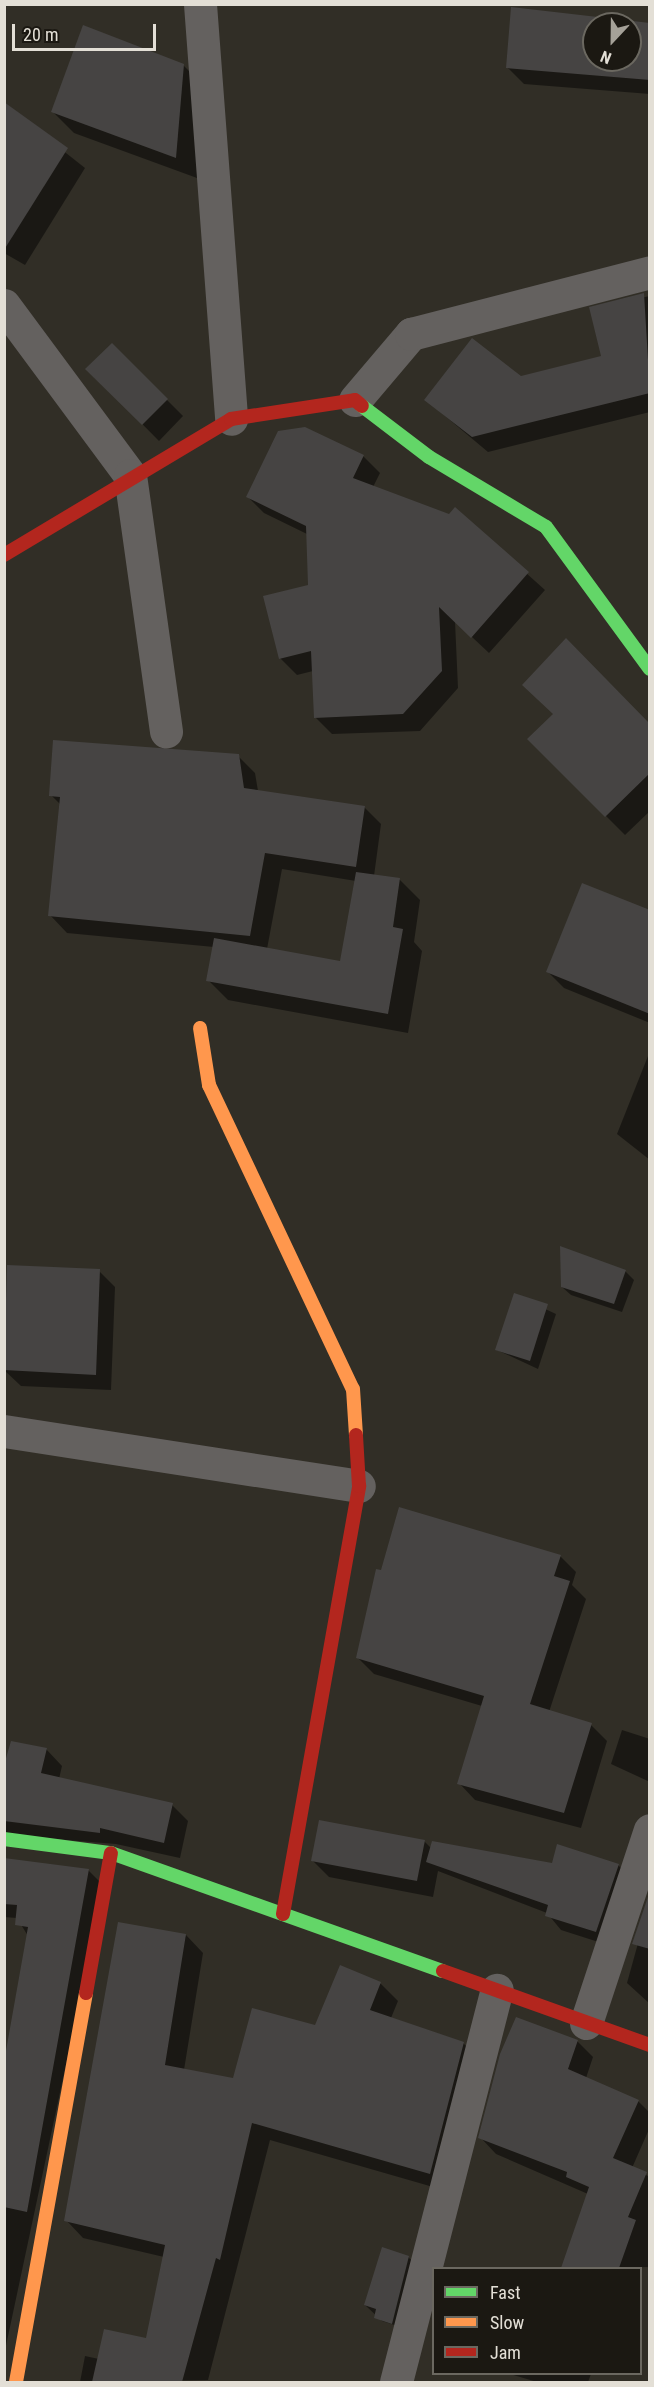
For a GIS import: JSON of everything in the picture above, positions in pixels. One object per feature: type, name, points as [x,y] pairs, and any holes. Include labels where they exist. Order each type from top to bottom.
[{"type":"street","points":[[200,4],[231,419]]},
{"type":"street","points":[[4,555],[130,475],[231,419],[355,400],[411,334],[650,272]]},
{"type":"street","points":[[4,305],[130,475],[166,731]]},
{"type":"street","points":[[355,400],[429,457],[546,527],[650,669]]},
{"type":"street","points":[[200,1028],[209,1085],[353,1389],[359,1486],[283,1914]]},
{"type":"street","points":[[4,1431],[359,1486]]},
{"type":"street","points":[[586,2023],[650,1830]]},
{"type":"street","points":[[4,1839],[111,1853],[650,2045]]},
{"type":"street","points":[[16,2382],[111,1853]]},
{"type":"street","points":[[396,2382],[497,1990]]},
{"type":"building","points":[[511,7],[582,15],[582,72],[642,72],[642,22],[650,23],[650,80],[506,68]]},
{"type":"building","points":[[83,25],[184,64],[176,158],[51,112]]},
{"type":"building","points":[[4,102],[68,148],[4,250]]},
{"type":"building","points":[[644,293],[650,393],[472,437],[424,400],[472,338],[521,376],[601,356],[589,307]]},
{"type":"building","points":[[112,343],[168,399],[142,425],[85,369]]},
{"type":"building","points":[[305,427],[364,455],[353,478],[449,514],[455,507],[529,572],[471,638],[439,607],[442,671],[403,714],[314,718],[311,651],[279,659],[263,596],[308,585],[306,526],[246,497],[278,431]]},
{"type":"building","points":[[566,638],[650,724],[650,773],[605,817],[527,739],[553,714],[522,685]]},
{"type":"building","points":[[53,740],[239,754],[244,788],[365,806],[356,867],[265,853],[250,936],[48,916],[60,797],[49,796]]},
{"type":"building","points":[[356,872],[400,878],[393,927],[403,929],[388,1014],[206,981],[214,938],[340,961]]},
{"type":"building","points":[[582,883],[650,910],[650,1014],[546,972]]},
{"type":"building","points":[[560,1246],[626,1270],[614,1304],[561,1287]]},
{"type":"building","points":[[7,1265],[100,1269],[96,1375],[4,1370]]},
{"type":"building","points":[[514,1293],[548,1304],[530,1361],[495,1350]]},
{"type":"building","points":[[399,1507],[561,1555],[554,1576],[570,1581],[530,1704],[592,1723],[564,1813],[457,1784],[484,1696],[356,1658],[376,1569],[381,1570]]},
{"type":"building","points":[[11,1741],[47,1748],[41,1773],[173,1803],[164,1843],[100,1828],[100,1833],[4,1821],[4,1765]]},
{"type":"building","points":[[319,1820],[425,1840],[417,1881],[311,1861]]},
{"type":"building","points":[[432,1841],[552,1863],[557,1844],[619,1864],[596,1932],[545,1916],[548,1905],[426,1862]]},
{"type":"building","points":[[4,1858],[89,1869],[27,2212],[4,2207],[4,2062],[28,1927],[15,1925],[17,1905],[4,1904]]},
{"type":"building","points":[[650,1891],[650,1949],[632,1944]]},
{"type":"building","points":[[118,1922],[186,1934],[165,2065],[233,2078],[252,2008],[315,2025],[340,1965],[381,1982],[370,2010],[464,2042],[430,2174],[252,2123],[220,2260],[216,2258],[182,2382],[92,2382],[104,2329],[146,2338],[165,2245],[64,2221]]},
{"type":"building","points":[[516,2017],[578,2040],[568,2069],[639,2100],[613,2158],[647,2172],[628,2217],[636,2220],[619,2267],[561,2267],[589,2187],[566,2177],[567,2172],[478,2138],[500,2054]]},
{"type":"building","points":[[382,2247],[409,2256],[392,2324],[374,2318],[376,2309],[364,2305]]},
{"type":"traffic: fast","points":[[362,406],[429,457],[546,527],[650,669]]},
{"type":"traffic: fast","points":[[4,1839],[111,1853],[443,1971]]},
{"type":"traffic: slow","points":[[200,1028],[209,1085],[353,1389],[356,1435]]},
{"type":"traffic: slow","points":[[16,2382],[86,1993]]},
{"type":"traffic: jam","points":[[4,555],[231,419],[355,400],[362,406]]},
{"type":"traffic: jam","points":[[283,1914],[359,1486],[356,1435]]},
{"type":"traffic: jam","points":[[86,1993],[111,1853]]},
{"type":"traffic: jam","points":[[443,1971],[650,2045]]}]
